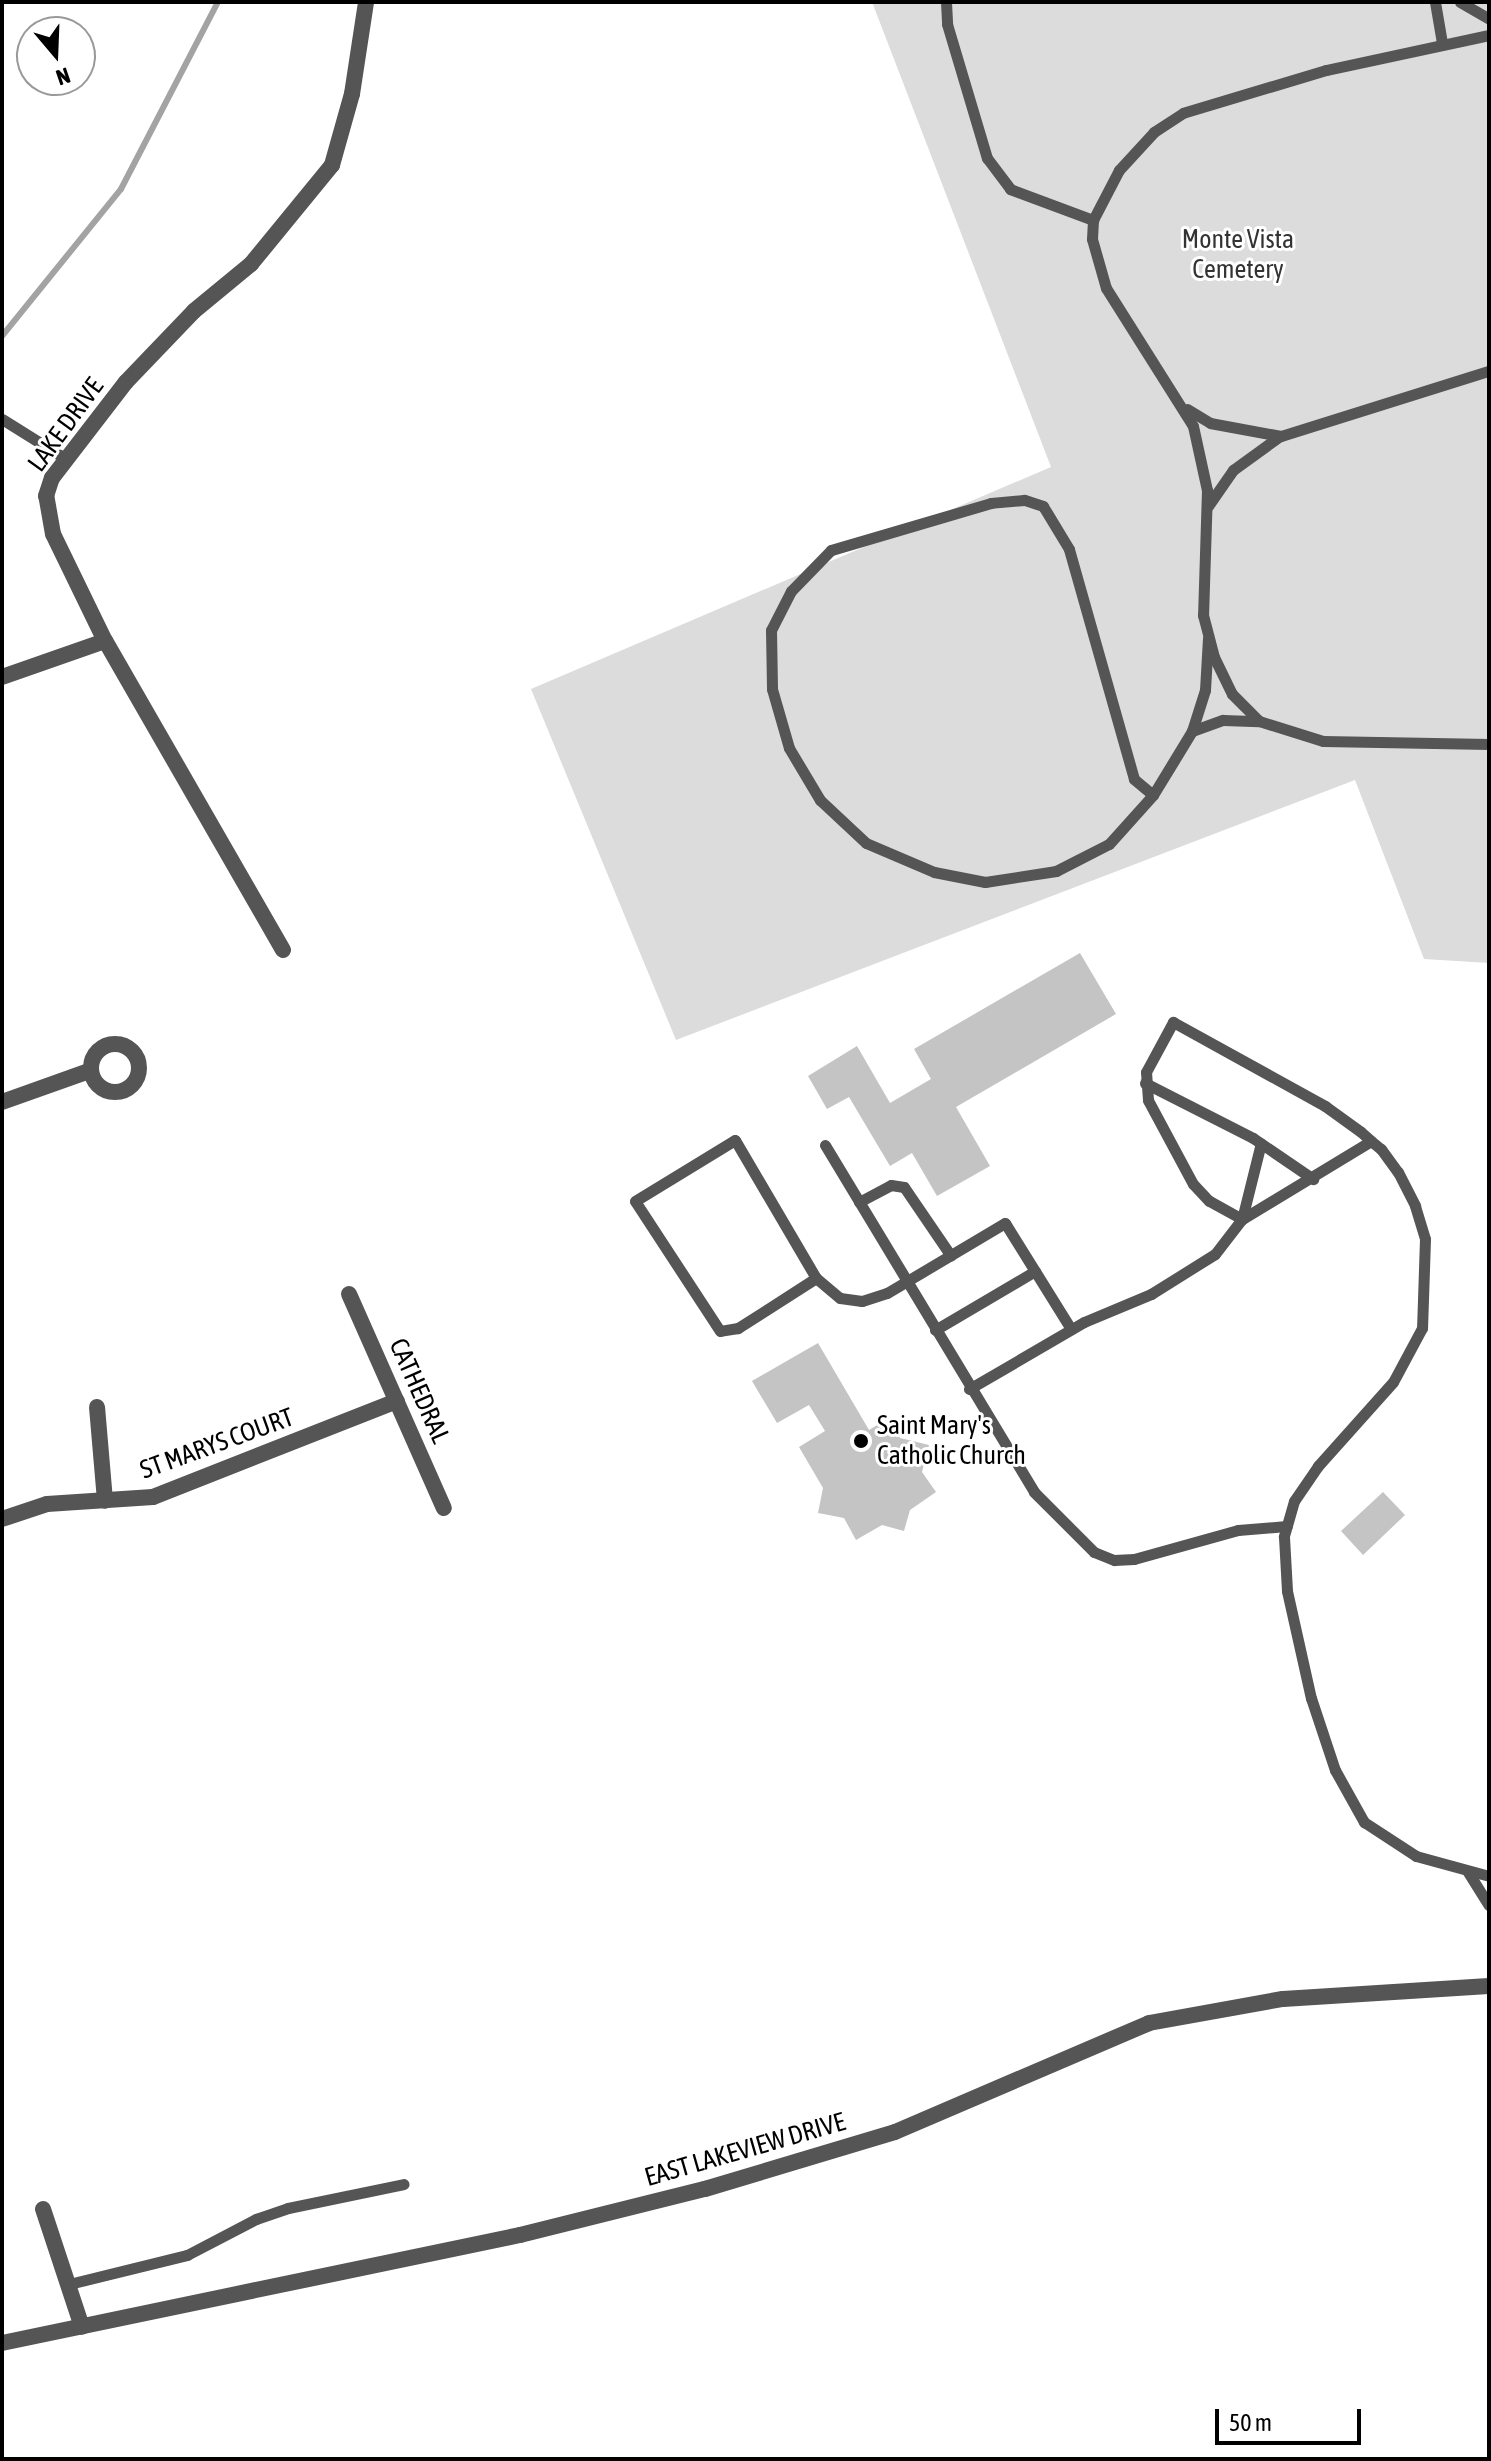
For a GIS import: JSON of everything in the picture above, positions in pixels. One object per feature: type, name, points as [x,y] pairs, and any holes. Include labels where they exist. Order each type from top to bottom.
[{"type":"street","name":"LAKE DRIVE","points":[[283,950],[105,641],[47,513],[49,487],[66,459],[153,352],[251,264],[332,165],[352,94],[366,2]]},
{"type":"street","points":[[2,677],[105,641]]},
{"type":"street","points":[[2,1102],[89,1071]]},
{"type":"street","name":"CATHEDRAL","points":[[349,1294],[444,1508]]},
{"type":"street","name":"ST MARYS COURT","points":[[2,1519],[47,1504],[165,1493],[397,1401]]},
{"type":"street","points":[[97,1407],[105,1501]]},
{"type":"street","name":"EAST LAKEVIEW DRIVE","points":[[2,2343],[520,2235],[705,2189],[895,2132],[1149,2023],[1283,1999],[1489,1986]]},
{"type":"street","points":[[43,2209],[82,2327]]},
{"type":"lane","points":[[946,2],[947,24],[987,158],[1010,189],[1093,220]]},
{"type":"lane","points":[[1435,2],[1442,43]]},
{"type":"lane","points":[[1460,2],[1489,19]]},
{"type":"lane","points":[[1153,795],[1134,779],[1069,549],[1043,506],[1024,500],[991,503],[831,550],[791,591],[771,630],[772,689],[789,748],[820,800],[866,843],[920,867],[985,882],[1056,871],[1109,844],[1153,795],[1192,731],[1205,690],[1208,638],[1201,576],[1207,507],[1200,448],[1186,409],[1106,288],[1095,259],[1093,220],[1103,193],[1134,150],[1183,113],[1298,77],[1489,35]]},
{"type":"lane","points":[[1207,507],[1233,470],[1281,436],[1489,371]]},
{"type":"lane","points":[[1186,409],[1210,423],[1281,436]]},
{"type":"lane","points":[[2,419],[66,459]]},
{"type":"lane","points":[[1208,638],[1227,685],[1259,721]]},
{"type":"lane","points":[[1192,731],[1223,720],[1259,721],[1323,741],[1489,744]]},
{"type":"lane","points":[[1242,1219],[1209,1201],[1193,1184],[1148,1100],[1145,1083],[1173,1022],[1325,1106],[1371,1141],[1398,1172],[1425,1239],[1422,1328],[1393,1382],[1318,1466],[1294,1501],[1287,1526],[1287,1591],[1297,1649],[1349,1799],[1382,1838],[1468,1872],[1489,1876]]},
{"type":"lane","points":[[1145,1083],[1261,1143],[1313,1179]]},
{"type":"lane","points":[[816,1278],[738,1328],[720,1331],[710,1323],[635,1201],[735,1140],[816,1278],[840,1298],[862,1301],[907,1282],[1005,1223],[1071,1329]]},
{"type":"lane","points":[[1242,1219],[1313,1179],[1371,1141]]},
{"type":"lane","points":[[969,1389],[1071,1329],[1191,1270],[1230,1239],[1242,1219],[1261,1143]]},
{"type":"lane","points":[[825,1145],[969,1389],[1034,1492],[1094,1552],[1114,1560],[1134,1559],[1238,1530],[1287,1526]]},
{"type":"lane","points":[[859,1202],[891,1185],[904,1187],[951,1256]]},
{"type":"lane","points":[[935,1330],[1035,1271]]},
{"type":"lane","points":[[1468,1872],[1489,1905]]},
{"type":"lane","points":[[69,2284],[187,2255],[256,2219],[288,2208],[404,2184]]},
{"type":"green space","name":"Monte Vista Cemetery","points":[[872,2],[1489,2],[1489,963],[1424,959],[1355,780],[676,1040],[531,689],[1051,467]]},
{"type":"building","points":[[1080,953],[1116,1014],[956,1107],[990,1166],[937,1196],[912,1153],[890,1166],[849,1097],[827,1109],[808,1076],[857,1046],[890,1103],[931,1079],[914,1049]]},
{"type":"building","name":"Saint Mary's Catholic Church","points":[[818,1343],[869,1430],[889,1418],[900,1438],[929,1445],[922,1472],[936,1492],[910,1510],[904,1531],[882,1525],[856,1540],[844,1518],[818,1513],[823,1488],[799,1447],[825,1431],[809,1405],[777,1423],[752,1381]]},
{"type":"building","points":[[1383,1492],[1405,1515],[1363,1555],[1341,1531]]},
{"type":"waterway","points":[[2,336],[121,189],[218,2]]},
{"type":"place","name":"Saint Mary's Catholic Church","points":[[861,1441]]}]
